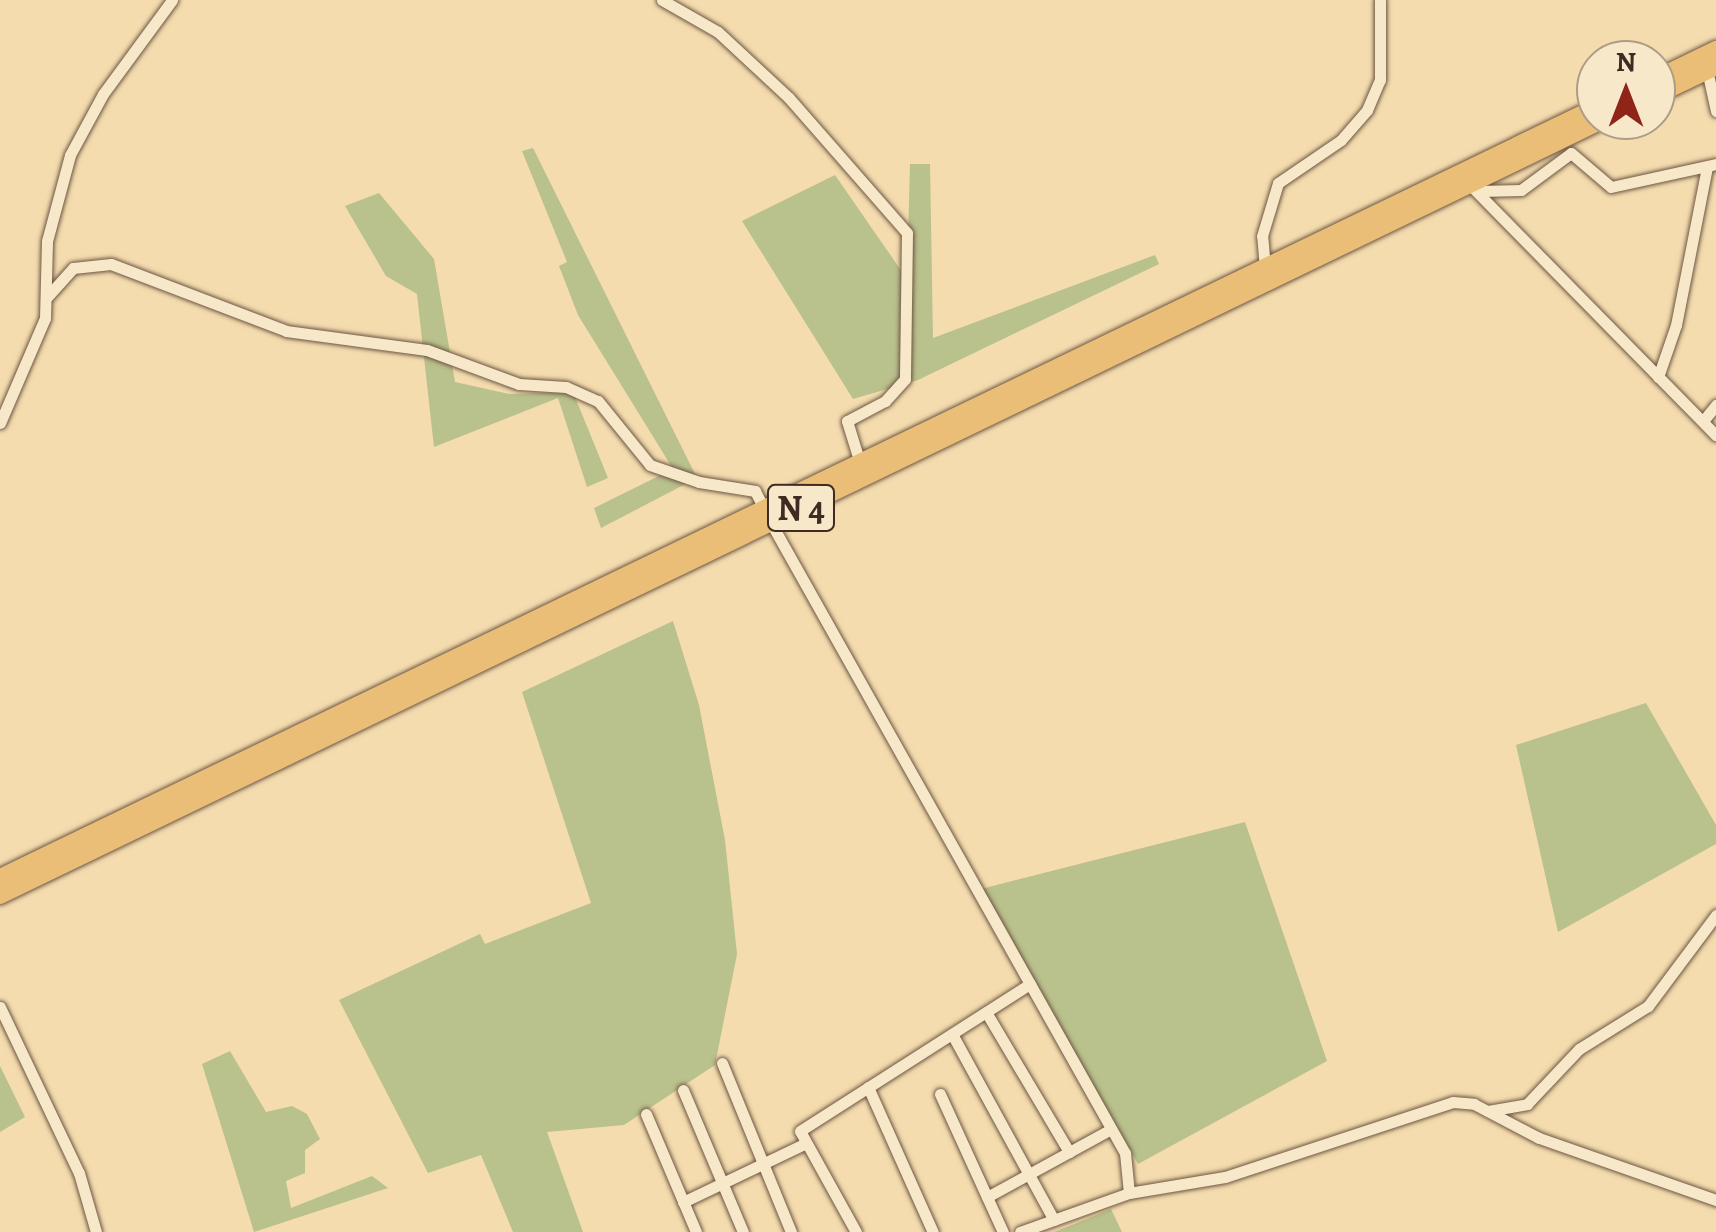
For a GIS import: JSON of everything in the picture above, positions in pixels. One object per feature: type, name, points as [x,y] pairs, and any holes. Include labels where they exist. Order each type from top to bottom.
[{"type":"highway","points":[[1676,69],[1716,50]]},
{"type":"highway","points":[[1676,85],[1712,68]]},
{"type":"highway","name":"N 4","points":[[0,895],[767,516],[860,463],[1576,118]]},
{"type":"highway","name":"N 4","points":[[0,878],[1474,188],[1576,134]]},
{"type":"street","points":[[0,423],[22,380],[47,297],[47,241],[70,155],[103,94],[172,0]]},
{"type":"street","points":[[662,0],[718,32],[789,98],[907,233],[905,378],[885,401],[847,421],[860,463]]},
{"type":"street","points":[[1265,268],[1262,236],[1278,183],[1341,140],[1367,110],[1380,80],[1380,0]]},
{"type":"street","points":[[1712,68],[1716,110]]},
{"type":"street","points":[[1474,188],[1521,190],[1571,153],[1611,187],[1712,165],[1697,238],[1684,267],[1676,326],[1658,377]]},
{"type":"street","points":[[1474,188],[1716,435]]},
{"type":"street","points":[[47,297],[73,268],[110,264],[286,331],[427,350],[518,384],[566,386],[598,401],[660,471],[756,491],[1125,1153],[1128,1193]]},
{"type":"street","points":[[1702,422],[1716,405]]},
{"type":"street","points":[[1488,1111],[1527,1104],[1579,1050],[1648,1006],[1716,915]]},
{"type":"street","points":[[856,1232],[800,1131],[1030,984]]},
{"type":"street","points":[[0,1007],[80,1174],[96,1232]]},
{"type":"street","points":[[986,1012],[1069,1152]]},
{"type":"street","points":[[952,1034],[1054,1220]]},
{"type":"street","points":[[722,1063],[792,1232]]},
{"type":"street","points":[[868,1087],[933,1232]]},
{"type":"street","points":[[683,1090],[742,1232]]},
{"type":"street","points":[[940,1094],[1003,1232]]},
{"type":"street","points":[[1022,1232],[1128,1193],[1224,1177],[1438,1104],[1474,1104],[1539,1138],[1716,1200]]},
{"type":"street","points":[[646,1114],[696,1232]]},
{"type":"street","points":[[987,1197],[1111,1129]]},
{"type":"street","points":[[683,1202],[806,1143]]},
{"type":"green space","points":[[533,148],[697,478],[601,528],[594,508],[673,469],[578,315],[559,266],[567,262],[522,151]]},
{"type":"green space","points":[[910,164],[930,164],[933,338],[1155,255],[1159,264],[918,380],[853,399],[742,221],[835,175],[907,279]]},
{"type":"green space","points":[[379,193],[434,259],[455,382],[509,394],[573,392],[608,478],[587,487],[558,398],[434,447],[417,294],[386,276],[345,206]]},
{"type":"green space","points":[[673,621],[699,705],[725,840],[737,954],[715,1065],[624,1125],[547,1132],[583,1232],[513,1232],[481,1155],[428,1173],[339,1000],[480,934],[485,944],[591,903],[522,692]]},
{"type":"green space","points":[[1646,703],[1716,825],[1716,844],[1558,932],[1516,745]]},
{"type":"green space","points":[[1245,822],[1327,1061],[1138,1164],[981,889]]},
{"type":"green space","points":[[230,1051],[266,1112],[292,1106],[307,1114],[320,1139],[305,1150],[305,1173],[286,1181],[291,1208],[372,1176],[388,1188],[254,1232],[202,1064]]},
{"type":"green space","points":[[0,1066],[25,1117],[0,1132]]},
{"type":"green space","points":[[1111,1209],[1122,1232],[1054,1232],[1077,1223]]}]
